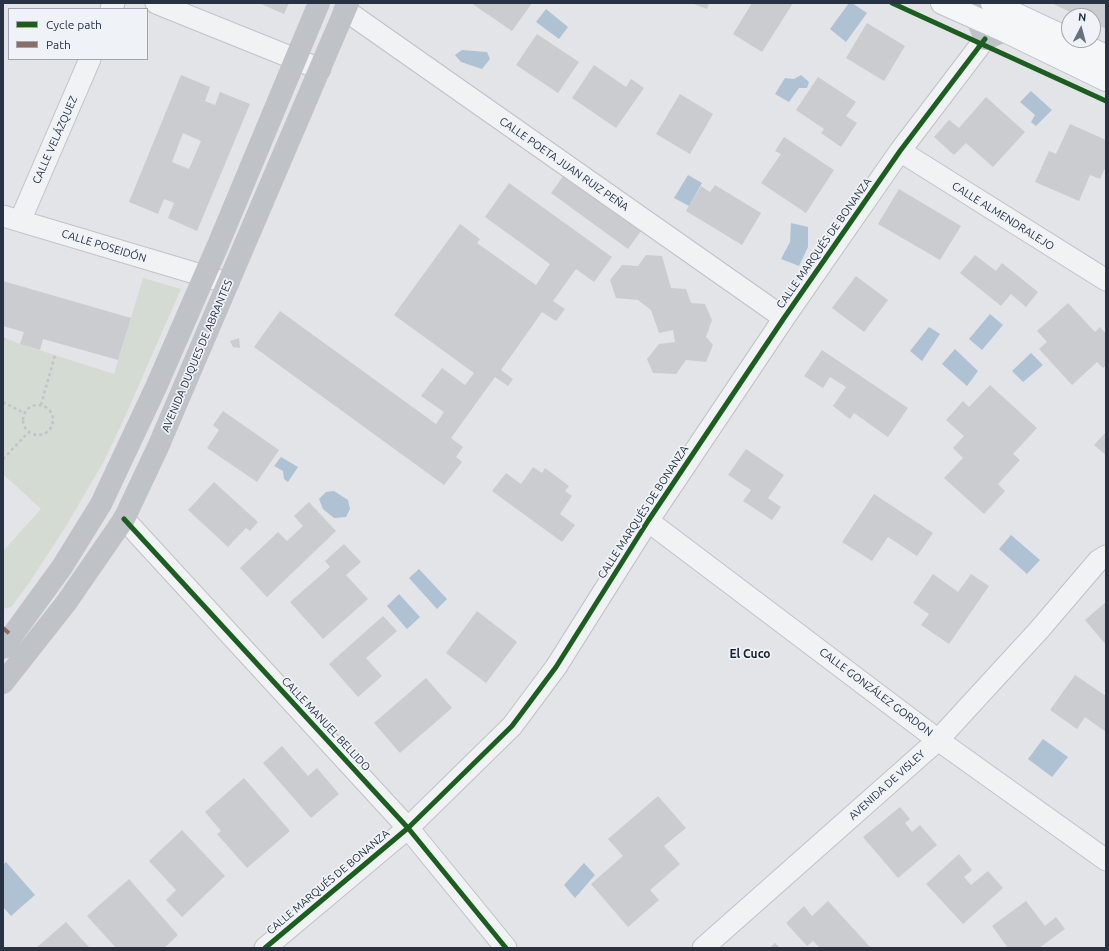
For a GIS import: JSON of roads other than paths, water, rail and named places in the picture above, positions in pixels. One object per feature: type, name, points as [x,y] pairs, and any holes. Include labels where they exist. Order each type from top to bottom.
[{"type":"main road","points":[[6,637],[62,567],[101,504],[156,387],[218,246],[319,3]]},
{"type":"main road","points":[[942,3],[981,11],[1012,15],[1061,35]]},
{"type":"main road","points":[[992,3],[1012,15],[1106,80]]},
{"type":"main road","name":"AVENIDA DUQUES DE ABRANTES","points":[[3,683],[66,603],[124,519],[158,447],[346,6]]},
{"type":"main road","points":[[981,11],[985,39]]},
{"type":"main road","points":[[985,39],[1012,15]]},
{"type":"main road","points":[[1089,48],[1106,56]]},
{"type":"street","points":[[156,3],[320,69]]},
{"type":"street","name":"CALLE POETA JUAN RUIZ PEÑA","points":[[346,6],[784,318]]},
{"type":"street","name":"CALLE MARQUÉS DE BONANZA","points":[[265,948],[408,828],[512,726],[556,667],[648,521],[784,318],[900,151],[985,39]]},
{"type":"street","name":"CALLE VELÁZQUEZ","points":[[12,218],[90,60]]},
{"type":"street","name":"CALLE ALMENDRALEJO","points":[[900,151],[1106,280]]},
{"type":"street","name":"CALLE POSEIDÓN","points":[[12,218],[228,283]]},
{"type":"street","name":"CALLE MANUEL BELLIDO","points":[[124,519],[408,828],[506,948]]},
{"type":"street","name":"CALLE GONZÁLEZ GORDON","points":[[648,521],[938,740],[1106,860]]},
{"type":"street","name":"AVENIDA DE VISLEY","points":[[704,948],[938,740],[1039,630],[1098,562],[1106,556]]},
{"type":"water","points":[[849,3],[852,3],[867,13],[846,42],[830,29]]},
{"type":"water","points":[[546,9],[568,27],[559,39],[536,22]]},
{"type":"water","points":[[462,50],[487,52],[490,59],[482,69],[461,62],[455,55]]},
{"type":"water","points":[[801,75],[809,82],[807,88],[799,88],[789,102],[775,94],[785,78],[794,79]]},
{"type":"water","points":[[1031,91],[1052,110],[1036,126],[1031,122],[1035,115],[1020,102]]},
{"type":"water","points":[[688,175],[702,183],[689,206],[674,198]]},
{"type":"water","points":[[791,223],[808,227],[808,247],[799,266],[781,259],[790,242]]},
{"type":"water","points":[[990,314],[1003,325],[982,350],[969,339]]},
{"type":"water","points":[[929,327],[940,334],[922,361],[910,351]]},
{"type":"water","points":[[955,349],[978,371],[967,386],[942,364]]},
{"type":"water","points":[[1031,353],[1043,365],[1023,382],[1012,371]]},
{"type":"water","points":[[281,457],[298,467],[288,482],[284,479],[283,471],[274,466]]},
{"type":"water","points":[[334,491],[348,500],[350,509],[346,517],[334,518],[323,509],[319,499],[326,492]]},
{"type":"water","points":[[1011,535],[1040,560],[1027,574],[999,549]]},
{"type":"water","points":[[419,569],[447,599],[437,609],[409,578]]},
{"type":"water","points":[[399,594],[420,617],[407,629],[387,606]]},
{"type":"water","points":[[1043,739],[1068,757],[1052,777],[1028,759]]},
{"type":"water","points":[[6,862],[35,895],[11,916],[3,907],[3,865]]},
{"type":"water","points":[[584,863],[595,875],[575,898],[564,885]]},
{"type":"district","name":"El Cuco","points":[[750,654]]}]
